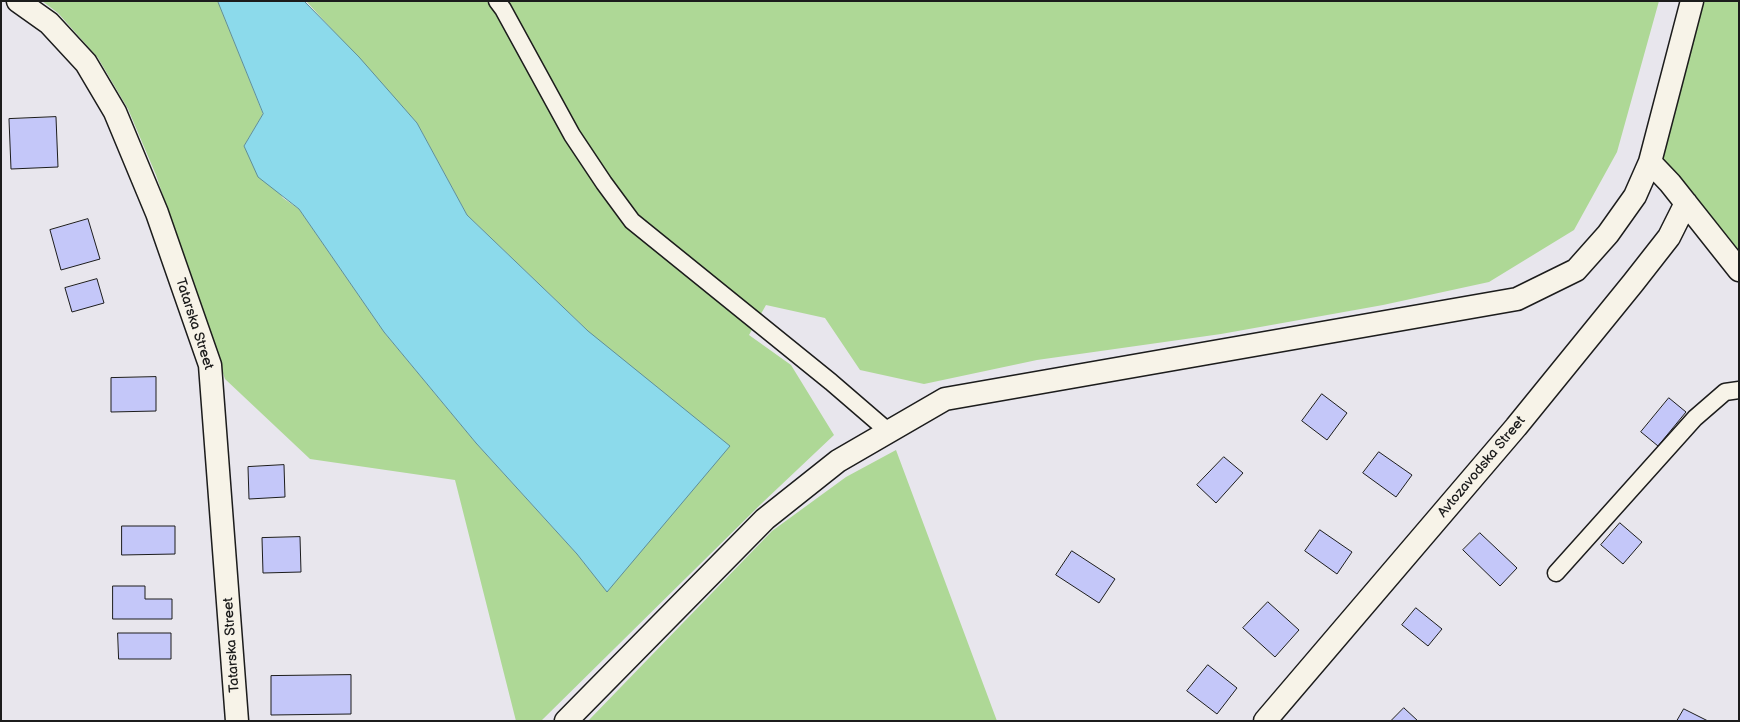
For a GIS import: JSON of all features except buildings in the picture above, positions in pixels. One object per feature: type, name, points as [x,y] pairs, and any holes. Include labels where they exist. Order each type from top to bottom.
[{"type":"street","name":"Tatarska Street","points":[[18,1],[49,23],[86,63],[115,112],[157,213],[210,365],[237,721]]},
{"type":"street","points":[[566,721],[765,519],[838,462],[945,399],[1517,298],[1576,270],[1608,234],[1635,196],[1650,162],[1678,62],[1692,1]]},
{"type":"street","points":[[1650,162],[1686,203],[1739,270]]},
{"type":"street","name":"Avtozavodska Street","points":[[1265,721],[1516,427],[1669,237],[1686,203]]},
{"type":"lane","points":[[497,1],[522,43],[572,135],[604,183],[632,221],[825,377],[889,432]]},
{"type":"lane","points":[[1556,573],[1695,418],[1725,392],[1739,390]]},
{"type":"green space","points":[[42,1],[218,1],[263,114],[244,146],[283,198],[299,209],[384,332],[476,443],[577,554],[607,591],[588,331],[467,215],[417,123],[306,1],[1659,1],[1617,152],[1574,230],[1489,282],[1383,305],[1221,334],[1037,360],[924,384],[860,370],[825,318],[766,305],[749,335],[791,365],[834,435],[761,504],[541,721],[516,721],[455,480],[310,459],[225,379],[156,175],[128,109],[98,58],[58,13]]},
{"type":"green space","points":[[1692,1],[1739,1],[1739,270],[1650,162]]},
{"type":"green space","points":[[896,450],[997,721],[588,721],[772,531],[846,477]]},
{"type":"water","points":[[218,1],[304,1],[359,57],[417,123],[467,215],[588,331],[730,446],[607,592],[577,554],[476,443],[384,332],[299,209],[258,177],[244,146],[263,114]]}]
